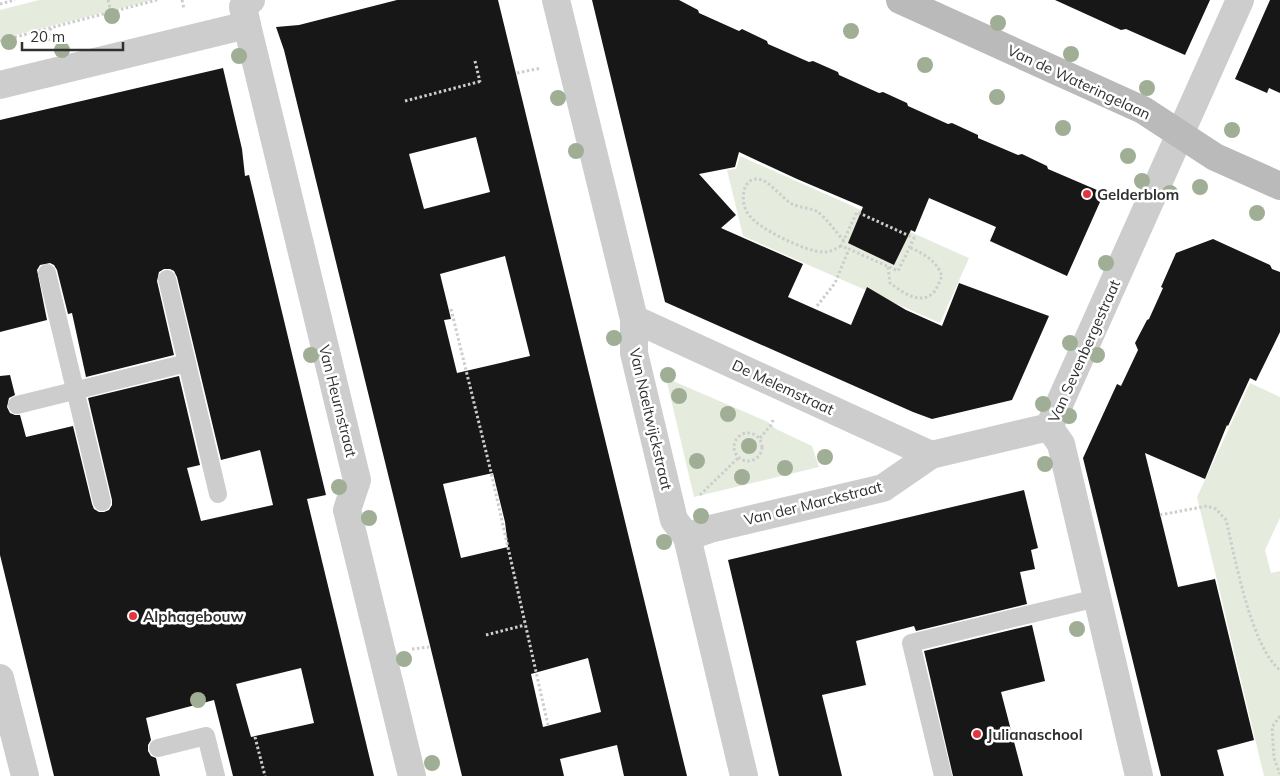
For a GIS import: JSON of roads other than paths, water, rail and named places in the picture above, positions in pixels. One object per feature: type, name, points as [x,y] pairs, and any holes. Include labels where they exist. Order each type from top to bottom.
[{"type":"street","name":"Van Naeltwijckstraat","points":[[556,0],[634,319],[634,353],[674,520],[687,537],[744,776]]},
{"type":"street","name":"Van de Wateringelaan","points":[[900,0],[1143,110],[1214,157],[1280,186]]},
{"type":"street","name":"Van Sevenbergestraat","points":[[1139,776],[1060,444],[1049,427],[1240,0]]},
{"type":"street","points":[[0,85],[249,12]]},
{"type":"street","name":"Van Heurnstraat","points":[[249,12],[357,480],[347,510],[412,776]]},
{"type":"street","name":"De Melemstraat","points":[[634,319],[931,455]]},
{"type":"street","name":"Van der Marckstraat","points":[[687,537],[710,529],[883,488],[931,455],[1049,427]]},
{"type":"street","points":[[0,678],[25,776]]},
{"type":"lane","points":[[48,273],[102,502]]},
{"type":"lane","points":[[166,279],[218,494]]},
{"type":"lane","points":[[18,404],[187,363]]},
{"type":"lane","points":[[942,776],[910,643],[1097,598]]},
{"type":"lane","points":[[158,748],[206,736],[216,776]]},
{"type":"place","name":"Gelderblom","points":[[1087,194]]},
{"type":"place","name":"Alphagebouw","points":[[133,616]]},
{"type":"place","name":"Julianaschool","points":[[977,734]]}]
